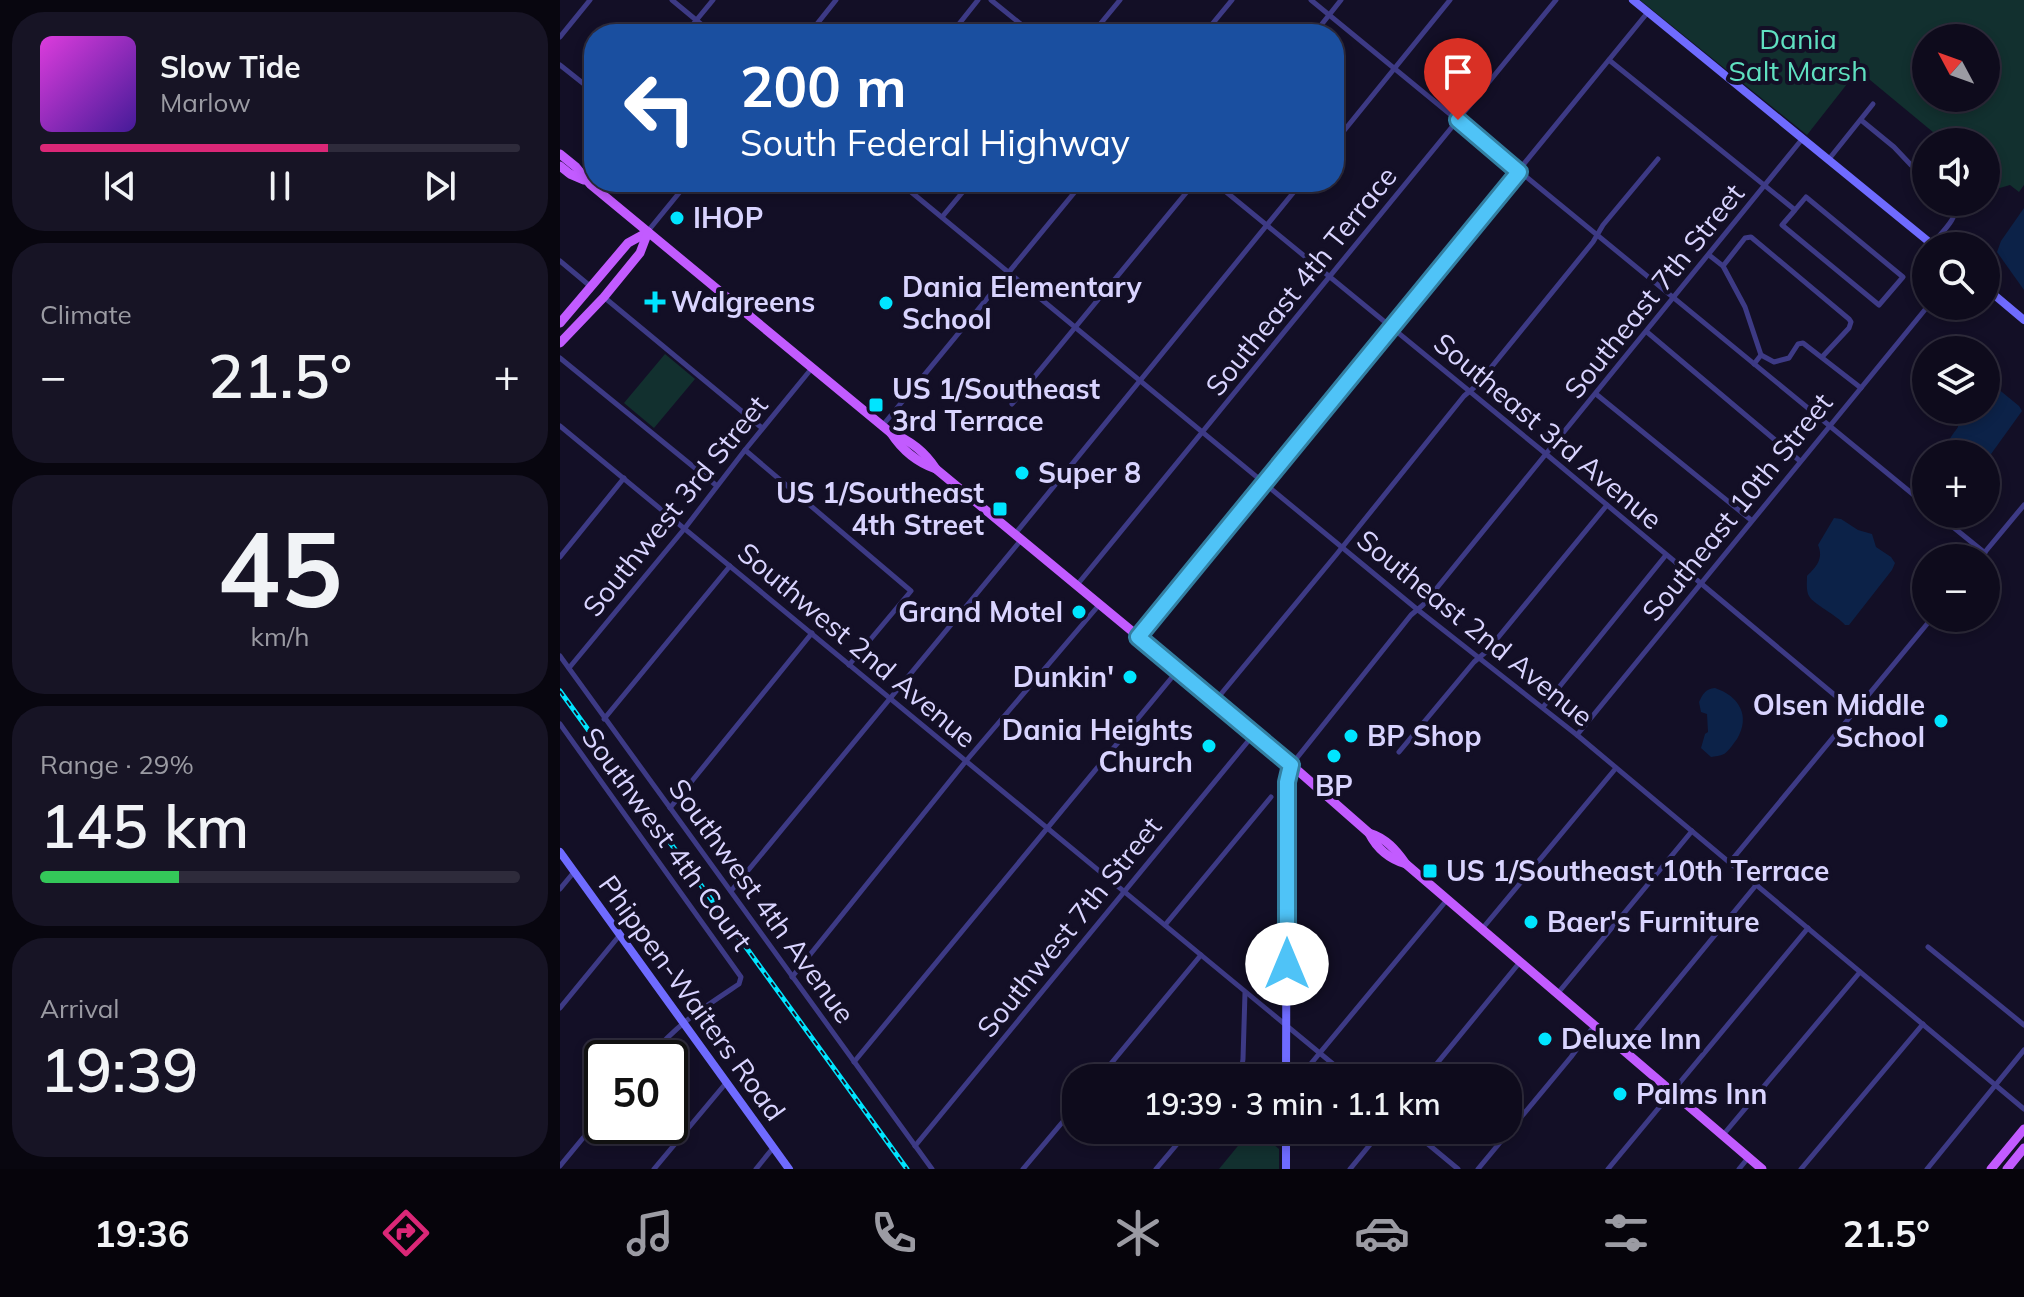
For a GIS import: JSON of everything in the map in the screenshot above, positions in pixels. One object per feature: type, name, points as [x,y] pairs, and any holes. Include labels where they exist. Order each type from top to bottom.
[{"type":"main road","points":[[560,154],[584,177]]},
{"type":"main road","points":[[560,166],[584,179]]},
{"type":"main road","points":[[600,192],[887,429],[905,438],[928,457],[936,469],[1255,733],[1369,833],[1374,844],[1393,860],[1406,864],[1762,1169]]},
{"type":"main road","points":[[560,323],[628,243],[648,232]]},
{"type":"main road","points":[[560,343],[640,253],[648,232]]},
{"type":"main road","points":[[1991,1169],[2024,1129]]},
{"type":"main road","points":[[2007,1169],[2024,1148]]},
{"type":"street","points":[[560,37],[590,0]]},
{"type":"street","points":[[672,0],[701,24]]},
{"type":"street","points":[[693,24],[713,0]]},
{"type":"street","points":[[817,24],[836,0]]},
{"type":"street","points":[[959,24],[978,0]]},
{"type":"street","points":[[991,0],[1021,24]]},
{"type":"street","points":[[1100,24],[1120,0]]},
{"type":"street","points":[[1212,24],[1232,0]]},
{"type":"street","points":[[1311,0],[1340,24]]},
{"type":"street","points":[[1322,24],[1341,0]]},
{"type":"street","points":[[1344,131],[1450,0]]},
{"type":"street","name":"Southeast 4th Terrace","points":[[1076,586],[1556,0]]},
{"type":"street","points":[[1633,0],[1917,232]]},
{"type":"street","points":[[1138,637],[1648,12]]},
{"type":"street","points":[[1344,27],[1912,494]]},
{"type":"street","points":[[1609,60],[1795,210]]},
{"type":"street","points":[[560,65],[584,84]]},
{"type":"street","points":[[1829,159],[1873,104]]},
{"type":"street","points":[[1861,120],[1912,166]]},
{"type":"street","name":"Southeast 7th Street","points":[[1291,765],[1803,138]]},
{"type":"street","points":[[1215,701],[1476,386],[1658,159]]},
{"type":"street","points":[[648,232],[680,192]]},
{"type":"street","name":"Southeast 2nd Avenue","points":[[911,192],[1418,610],[1577,735],[2024,1109]]},
{"type":"street","points":[[942,217],[963,192]]},
{"type":"street","points":[[887,429],[1075,192]]},
{"type":"street","points":[[1012,404],[1187,192]]},
{"type":"street","name":"Southeast 3rd Avenue","points":[[1227,192],[1547,454],[1855,712]]},
{"type":"street","points":[[731,891],[891,700],[1140,381],[1294,192]]},
{"type":"street","points":[[1806,197],[1903,277],[1879,305],[1782,225],[1795,210],[1806,197]]},
{"type":"street","points":[[1943,232],[1955,216]]},
{"type":"street","points":[[1723,266],[1745,238],[1751,237],[1846,317],[1851,322],[1849,328],[1822,357]]},
{"type":"street","points":[[1709,255],[1723,266],[1745,307],[1761,355],[1774,362],[1789,358],[1798,344],[1803,343],[1861,388]]},
{"type":"street","points":[[560,261],[592,287]]},
{"type":"street","points":[[604,297],[762,428]]},
{"type":"street","points":[[2000,300],[2024,320]]},
{"type":"street","name":"Southeast 10th Street","points":[[1577,735],[1917,320]]},
{"type":"street","points":[[1647,332],[1800,461]]},
{"type":"street","points":[[1754,364],[1761,355]]},
{"type":"street","points":[[560,358],[717,487]]},
{"type":"street","name":"Southwest 3rd Street","points":[[569,668],[812,368]]},
{"type":"street","points":[[1596,394],[1751,520]]},
{"type":"street","name":"Southwest 2nd Avenue","points":[[560,426],[1333,1064]]},
{"type":"street","points":[[745,450],[911,591],[849,665]]},
{"type":"street","points":[[560,557],[624,478]]},
{"type":"street","points":[[1399,752],[1607,505]]},
{"type":"street","points":[[1991,544],[2024,505]]},
{"type":"street","points":[[1952,528],[1970,544]]},
{"type":"street","points":[[1543,707],[1666,555]]},
{"type":"street","points":[[604,719],[730,566]]},
{"type":"street","points":[[792,977],[966,761],[1099,605]]},
{"type":"street","points":[[1730,862],[1921,632]]},
{"type":"street","points":[[670,808],[812,633]]},
{"type":"street","name":"Southwest 4th Avenue","points":[[560,656],[932,1169]]},
{"type":"street","points":[[854,1062],[1178,670]]},
{"type":"street","name":"Southwest 4th Court","points":[[560,724],[741,977],[739,984],[684,1021]]},
{"type":"street","name":"Southwest 7th Street","points":[[915,1146],[1255,733]]},
{"type":"street","points":[[1286,1064],[1287,782],[1291,765]]},
{"type":"street","points":[[1482,929],[1616,768]]},
{"type":"street","points":[[1165,925],[1271,798]]},
{"type":"street","points":[[1557,994],[1692,831]]},
{"type":"street","name":"Phippen-Waiters Road","points":[[560,852],[789,1169]]},
{"type":"street","points":[[560,889],[575,872]]},
{"type":"street","points":[[1622,1049],[1757,884]]},
{"type":"street","points":[[1311,1064],[1447,900]]},
{"type":"street","points":[[1608,1169],[1808,928]]},
{"type":"street","points":[[560,1008],[619,936]]},
{"type":"street","points":[[1928,947],[2024,1025]]},
{"type":"street","points":[[1111,1064],[1201,955]]},
{"type":"street","points":[[1436,1064],[1520,962]]},
{"type":"street","points":[[1723,1136],[1860,972]]},
{"type":"street","points":[[1242,1064],[1245,992]]},
{"type":"street","points":[[664,1040],[684,1021]]},
{"type":"street","points":[[1801,1169],[1923,1024]]},
{"type":"street","points":[[1478,1169],[1594,1026]]},
{"type":"street","points":[[1927,1169],[2024,1050]]},
{"type":"street","points":[[654,1169],[726,1083]]},
{"type":"street","points":[[1023,1169],[1062,1123]]},
{"type":"street","points":[[560,1166],[584,1137]]},
{"type":"street","points":[[1156,1169],[1177,1144]]},
{"type":"street","points":[[1286,1144],[1286,1169]]},
{"type":"street","points":[[1350,1169],[1371,1144]]},
{"type":"street","points":[[1428,1144],[1458,1169]]},
{"type":"street","points":[[756,1169],[773,1148]]},
{"type":"street","points":[[1739,1169],[1748,1157]]},
{"type":"green space","name":"Dania Salt Marsh","points":[[1640,0],[2024,0],[2024,185],[2019,192],[2010,185],[2000,188],[2000,128],[1928,128],[1858,70],[1807,135]]},
{"type":"green space","points":[[665,354],[695,379],[654,428],[624,403]]},
{"type":"green space","points":[[1240,1144],[1273,1144],[1279,1149],[1279,1169],[1219,1169]]},
{"type":"water","points":[[2024,208],[2024,290],[2000,256],[2001,241]]},
{"type":"water","points":[[2000,390],[2022,411],[2000,442],[1950,440],[1958,424],[2000,424]]},
{"type":"water","points":[[1834,518],[1872,534],[1876,547],[1895,563],[1849,625],[1815,602],[1807,589],[1807,576],[1820,559],[1818,545]]},
{"type":"water","points":[[1715,688],[1736,702],[1743,722],[1737,739],[1728,751],[1711,757],[1701,748],[1708,732],[1707,714],[1701,712],[1699,702],[1705,692]]},
{"type":"railway","points":[[560,691],[907,1169]]},
{"type":"place","name":"IHOP","points":[[677,218]]},
{"type":"place","name":"Walgreens","points":[[655,302]]},
{"type":"place","name":"Dania Elementary School","points":[[886,303]]},
{"type":"place","name":"US 1/Southeast 3rd Terrace","points":[[876,405]]},
{"type":"place","name":"Super 8","points":[[1022,473]]},
{"type":"place","name":"US 1/Southeast 4th Street","points":[[1000,509]]},
{"type":"place","name":"Grand Motel","points":[[1079,612]]},
{"type":"place","name":"Dunkin'","points":[[1130,677]]},
{"type":"place","name":"Olsen Middle School","points":[[1941,721]]},
{"type":"place","name":"BP Shop","points":[[1351,736]]},
{"type":"place","name":"Dania Heights Church","points":[[1209,746]]},
{"type":"place","name":"BP","points":[[1334,756]]},
{"type":"place","name":"US 1/Southeast 10th Terrace","points":[[1430,871]]},
{"type":"place","name":"Baer's Furniture","points":[[1531,922]]},
{"type":"place","name":"Deluxe Inn","points":[[1545,1039]]},
{"type":"place","name":"Palms Inn","points":[[1620,1094]]},
{"type":"route","points":[[1287,964],[1287,782],[1291,765],[1138,637],[1519,172],[1458,120]]}]
